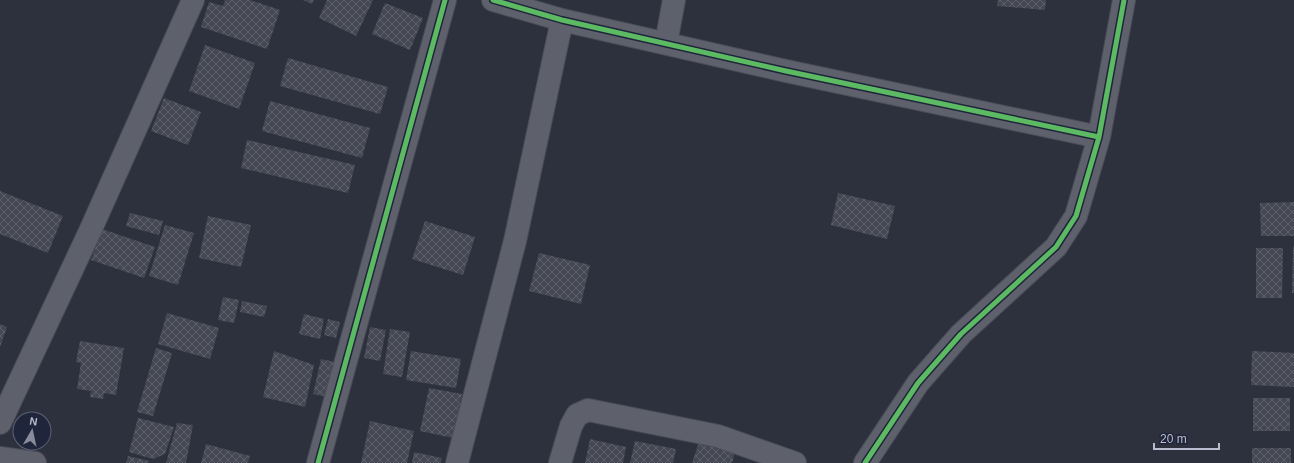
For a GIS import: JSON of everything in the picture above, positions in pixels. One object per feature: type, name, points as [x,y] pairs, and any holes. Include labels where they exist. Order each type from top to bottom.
[{"type":"street","points":[[2,413],[91,229],[193,0]]},
{"type":"street","points":[[318,463],[446,0]]},
{"type":"street","points":[[493,0],[562,20],[1099,137]]},
{"type":"street","points":[[666,43],[674,0]]},
{"type":"street","points":[[865,463],[918,383],[961,334],[1056,247],[1076,216],[1099,137],[1124,0]]},
{"type":"street","points":[[457,463],[515,242],[562,20]]},
{"type":"street","points":[[560,463],[571,426],[578,415],[588,410],[718,436],[795,463]]},
{"type":"street","points":[[0,458],[35,463]]},
{"type":"building","points":[[225,0],[250,0],[280,10],[267,49],[201,27],[209,2],[223,6]]},
{"type":"building","points":[[303,0],[314,0],[312,4]]},
{"type":"building","points":[[327,0],[373,0],[356,36],[319,18]]},
{"type":"building","points":[[998,0],[1046,0],[1045,10],[997,6]]},
{"type":"building","points":[[385,3],[423,18],[410,50],[372,34]]},
{"type":"building","points":[[205,45],[255,63],[239,109],[189,91]]},
{"type":"building","points":[[288,58],[388,87],[380,114],[280,86]]},
{"type":"building","points":[[164,98],[201,112],[188,145],[151,131]]},
{"type":"building","points":[[270,101],[370,128],[362,158],[262,131]]},
{"type":"building","points":[[247,140],[355,165],[348,193],[241,168]]},
{"type":"building","points":[[0,191],[63,216],[48,253],[0,234]]},
{"type":"building","points":[[838,193],[895,206],[887,239],[831,225]]},
{"type":"building","points":[[1294,202],[1294,236],[1261,236],[1260,203]]},
{"type":"building","points":[[130,213],[163,221],[159,235],[126,226]]},
{"type":"building","points":[[208,216],[251,225],[241,267],[199,258]]},
{"type":"building","points":[[425,221],[475,237],[463,275],[412,259]]},
{"type":"building","points":[[165,225],[194,233],[178,285],[149,276]]},
{"type":"building","points":[[102,229],[155,247],[144,278],[91,260]]},
{"type":"building","points":[[1293,246],[1294,293],[1292,293]]},
{"type":"building","points":[[1256,248],[1283,248],[1282,298],[1256,298]]},
{"type":"building","points":[[539,253],[590,265],[581,304],[529,291]]},
{"type":"building","points":[[223,297],[239,300],[234,323],[218,320]]},
{"type":"building","points":[[242,301],[267,306],[264,317],[240,312]]},
{"type":"building","points":[[167,313],[219,328],[210,359],[158,344]]},
{"type":"building","points":[[304,314],[324,319],[320,339],[299,334]]},
{"type":"building","points":[[328,319],[340,322],[336,338],[324,335]]},
{"type":"building","points":[[0,324],[7,327],[0,347]]},
{"type":"building","points":[[370,327],[386,330],[380,361],[364,358]]},
{"type":"building","points":[[390,329],[410,332],[402,377],[383,374]]},
{"type":"building","points":[[80,341],[124,348],[116,395],[104,393],[103,399],[90,397],[91,391],[77,389],[81,363],[76,362]]},
{"type":"building","points":[[156,348],[172,353],[153,416],[137,412]]},
{"type":"building","points":[[274,351],[314,365],[305,407],[263,397]]},
{"type":"building","points":[[411,351],[461,359],[456,388],[406,380]]},
{"type":"building","points":[[1252,351],[1294,353],[1294,387],[1251,385]]},
{"type":"building","points":[[321,359],[335,362],[327,397],[313,394]]},
{"type":"building","points":[[429,388],[462,394],[453,438],[420,431]]},
{"type":"building","points":[[1253,398],[1290,398],[1290,431],[1253,431]]},
{"type":"building","points":[[138,418],[174,427],[165,454],[153,459],[129,452]]},
{"type":"building","points":[[370,421],[414,431],[407,463],[361,463]]},
{"type":"building","points":[[177,423],[193,425],[186,463],[166,463]]},
{"type":"building","points":[[590,439],[626,447],[623,463],[585,463]]},
{"type":"building","points":[[635,441],[676,449],[673,463],[630,463]]},
{"type":"building","points":[[699,442],[735,452],[732,463],[692,463]]},
{"type":"building","points":[[206,444],[250,456],[248,463],[201,463]]},
{"type":"building","points":[[1252,448],[1291,448],[1291,463],[1252,463]]},
{"type":"building","points":[[414,452],[442,458],[441,463],[412,463]]},
{"type":"building","points":[[128,456],[149,461],[148,463],[126,463]]},
{"type":"cycle path","points":[[318,463],[445,0]]},
{"type":"cycle path","points":[[493,0],[562,20],[786,71],[1099,137]]},
{"type":"cycle path","points":[[865,463],[918,383],[961,334],[1056,247],[1076,216],[1099,137],[1124,0]]}]
